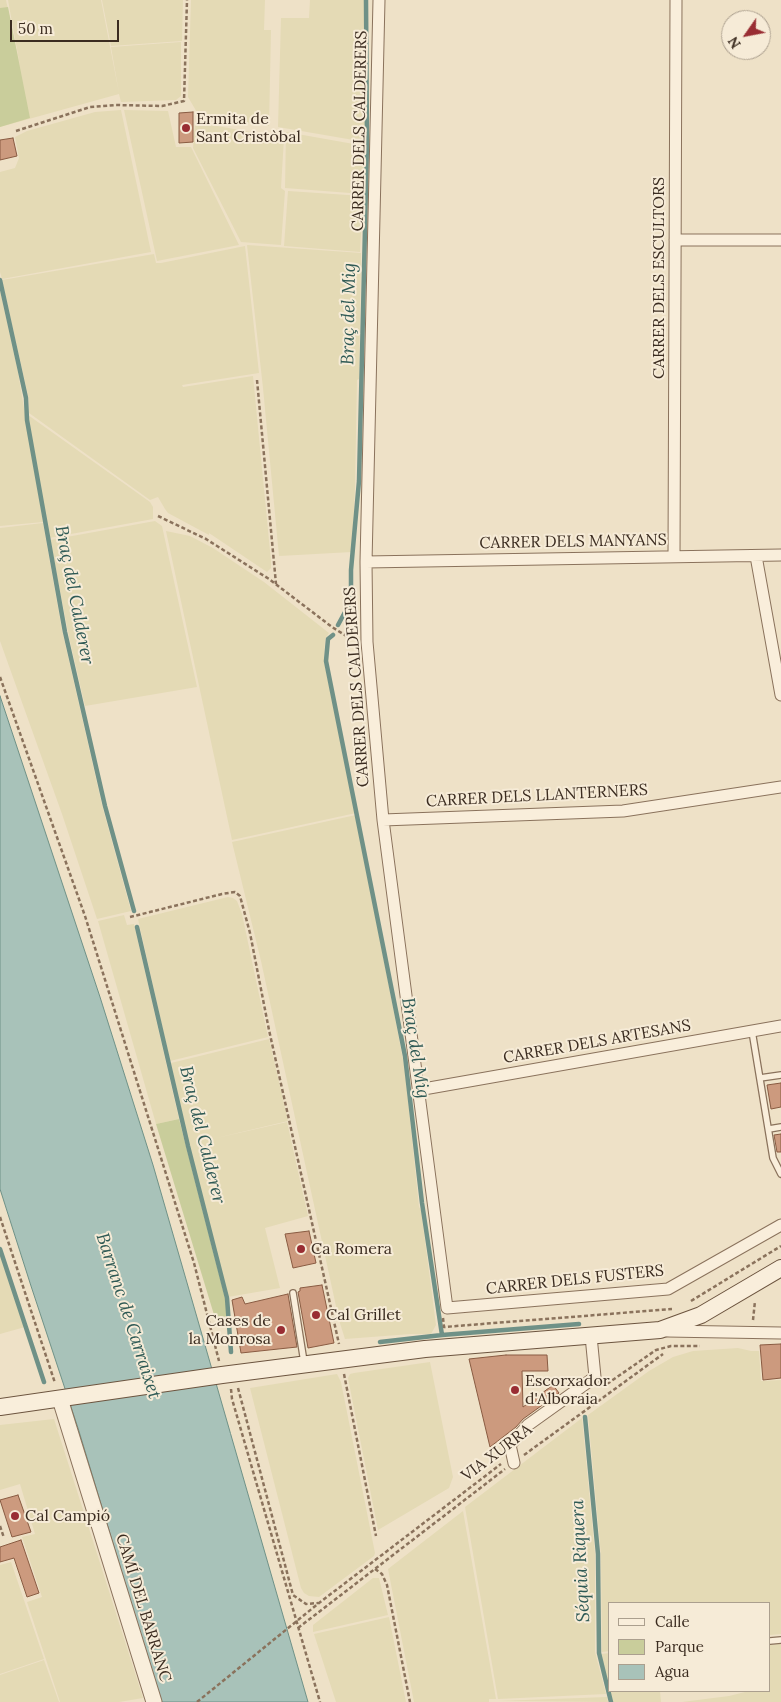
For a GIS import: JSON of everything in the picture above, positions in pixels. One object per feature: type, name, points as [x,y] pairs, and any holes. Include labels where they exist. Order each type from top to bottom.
[{"type":"main road","points":[[0,1407],[63,1402],[224,1381],[304,1364],[425,1349],[660,1330],[701,1315],[781,1268]]},
{"type":"street","name":"CARRER DELS CALDERERS","points":[[379,0],[366,562],[367,642],[383,820],[447,1308]]},
{"type":"street","name":"CARRER DELS ESCULTORS","points":[[674,557],[676,0]]},
{"type":"street","points":[[675,240],[781,240]]},
{"type":"street","name":"CARRER DELS MANYANS","points":[[366,562],[781,555]]},
{"type":"street","points":[[756,556],[781,695]]},
{"type":"street","name":"CARRER DELS LLANTERNERS","points":[[383,820],[623,811],[781,787]]},
{"type":"street","name":"CARRER DELS ARTESANS","points":[[418,1090],[781,1026]]},
{"type":"street","name":"CARRER DELS FUSTERS","points":[[447,1308],[668,1289],[781,1225]]},
{"type":"street","points":[[660,1330],[781,1333]]},
{"type":"street","points":[[513,1459],[510,1445],[528,1426],[596,1377],[591,1336]]},
{"type":"street","name":"CAMÍ DEL BARRANC","points":[[63,1402],[154,1702]]},
{"type":"lane","points":[[752,1031],[773,1158],[781,1172]]},
{"type":"lane","points":[[760,1078],[781,1075]]},
{"type":"lane","points":[[768,1129],[781,1127]]},
{"type":"lane","points":[[292,1293],[304,1364]]},
{"type":"path","points":[[16,131],[90,107],[116,105],[162,106],[184,102],[187,0]]},
{"type":"path","points":[[257,380],[276,584]]},
{"type":"path","points":[[158,516],[206,539],[276,584],[348,637],[367,642]]},
{"type":"path","points":[[0,677],[88,926],[194,1263],[224,1381],[232,1399],[320,1702]]},
{"type":"path","points":[[130,917],[235,892],[240,896],[250,933],[269,1030],[291,1122],[342,1360],[347,1396],[376,1536]]},
{"type":"path","points":[[0,1217],[63,1402]]},
{"type":"path","points":[[748,1332],[753,1320],[754,1302],[756,1299]]},
{"type":"path","points":[[601,1388],[656,1350],[671,1346],[709,1346]]},
{"type":"path","points":[[298,1628],[513,1459],[663,1354]]},
{"type":"path","points":[[224,1381],[237,1385],[293,1595],[306,1604],[319,1603]]},
{"type":"path","name":"VIA XURRA","points":[[197,1702],[319,1603],[513,1459]]},
{"type":"path","points":[[0,1526],[4,1538]]},
{"type":"path","points":[[375,1569],[382,1574],[387,1585],[410,1702]]},
{"type":"shaded area","points":[[0,0],[6,0],[20,66],[8,0],[101,0],[119,93],[111,47],[181,42],[181,96],[176,100],[121,102],[119,94],[0,127]]},
{"type":"shaded area","points":[[102,0],[183,0],[182,41],[111,46]]},
{"type":"shaded area","points":[[191,0],[265,0],[264,30],[271,30],[269,126],[198,114],[188,97]]},
{"type":"shaded area","points":[[310,0],[364,0],[365,142],[278,127],[281,18],[309,18]]},
{"type":"shaded area","points":[[121,110],[151,252],[2,279],[0,272],[0,172],[15,168],[19,158],[15,137],[27,131],[95,112]]},
{"type":"shaded area","points":[[124,110],[168,111],[176,147],[191,147],[239,245],[157,261]]},
{"type":"shaded area","points":[[195,122],[284,138],[281,188],[285,191],[281,245],[241,242],[193,148]]},
{"type":"shaded area","points":[[286,132],[365,146],[363,194],[285,188]]},
{"type":"shaded area","points":[[288,191],[363,196],[360,252],[284,246]]},
{"type":"shaded area","points":[[247,245],[361,253],[359,379],[357,380],[352,552],[279,556]]},
{"type":"shaded area","points":[[245,246],[259,373],[182,385],[183,387],[253,376],[271,561],[271,568],[267,572],[209,533],[209,535],[168,513],[158,497],[150,500],[29,413],[29,400],[2,280],[154,254],[156,263],[161,263]]},
{"type":"shaded area","points":[[0,290],[18,372],[43,522],[0,526]]},
{"type":"shaded area","points":[[28,415],[150,502],[153,507],[153,519],[49,538]]},
{"type":"shaded area","points":[[155,521],[162,526],[197,687],[85,706],[50,540]]},
{"type":"shaded area","points":[[43,523],[62,630],[102,805],[131,911],[97,919],[62,814],[0,641],[0,528]]},
{"type":"shaded area","points":[[166,531],[190,536],[213,548],[264,582],[329,633],[325,639],[324,661],[356,813],[232,840]]},
{"type":"shaded area","points":[[356,815],[405,1070],[419,1207],[421,1210],[436,1325],[431,1334],[345,1339],[339,1320],[261,961],[232,842]]},
{"type":"shaded area","points":[[228,897],[237,901],[242,914],[268,1037],[170,1061],[138,919]]},
{"type":"shaded area","points":[[124,915],[127,925],[134,924],[179,1119],[156,1124],[98,921]]},
{"type":"shaded area","points":[[269,1039],[288,1121],[212,1139],[287,1122],[308,1216],[265,1228],[280,1288],[228,1297],[189,1145],[171,1063]]},
{"type":"shaded area","points":[[0,1255],[25,1327],[0,1334]]},
{"type":"shaded area","points":[[738,1348],[759,1351],[761,1381],[781,1380],[781,1634],[771,1635],[771,1602],[608,1602],[608,1651],[602,1652],[601,1555],[588,1415],[649,1371],[673,1357],[693,1351]]},
{"type":"shaded area","points":[[430,1362],[453,1477],[449,1488],[378,1530],[348,1378],[350,1374],[354,1373]]},
{"type":"shaded area","points":[[337,1374],[341,1382],[375,1553],[374,1556],[319,1597],[309,1596],[301,1588],[250,1388]]},
{"type":"shaded area","points":[[582,1418],[595,1554],[595,1652],[606,1694],[498,1699],[465,1507]]},
{"type":"shaded area","points":[[54,1419],[143,1698],[119,1702],[60,1702],[27,1602],[42,1597],[22,1537],[35,1534],[20,1484],[0,1490],[0,1425]]},
{"type":"shaded area","points":[[463,1511],[496,1699],[489,1699],[489,1702],[414,1702],[388,1569]]},
{"type":"shaded area","points":[[11,1562],[44,1659],[0,1674],[0,1565]]},
{"type":"shaded area","points":[[373,1578],[379,1578],[388,1615],[313,1632],[313,1625]]},
{"type":"shaded area","points":[[389,1617],[406,1702],[336,1702],[314,1634]]},
{"type":"shaded area","points":[[781,1644],[781,1702],[682,1702],[745,1692],[771,1692],[771,1645]]},
{"type":"shaded area","points":[[608,1653],[608,1681],[601,1654]]},
{"type":"shaded area","points":[[44,1660],[59,1702],[0,1702],[0,1675]]},
{"type":"shaded area","points":[[610,1692],[660,1692],[661,1702],[613,1702]]},
{"type":"shaded area","points":[[607,1697],[608,1702],[498,1701]]},
{"type":"green space","points":[[8,7],[30,118],[0,127],[0,8]]},
{"type":"green space","points":[[179,1119],[228,1316],[215,1318],[156,1124]]},
{"type":"water","name":"Barranc de Carraixet","points":[[0,696],[100,997],[153,1165],[308,1702],[161,1702],[78,1428],[0,1189]]},
{"type":"building","name":"Ermita de Sant Cristòbal","points":[[193,112],[193,142],[179,143],[179,113]]},
{"type":"building","points":[[13,138],[17,156],[0,160],[0,140]]},
{"type":"building","points":[[781,1083],[781,1107],[771,1109],[767,1085]]},
{"type":"building","points":[[781,1134],[781,1152],[777,1152],[774,1135]]},
{"type":"building","name":"Ca Romera","points":[[309,1231],[316,1263],[293,1268],[285,1234]]},
{"type":"building","name":"Cal Grillet","points":[[322,1285],[334,1343],[308,1348],[298,1292],[300,1288]]},
{"type":"building","points":[[288,1294],[297,1347],[241,1353],[232,1300],[242,1297],[245,1304]]},
{"type":"building","points":[[781,1344],[781,1378],[763,1380],[760,1345]]},
{"type":"building","points":[[506,1355],[547,1355],[548,1371],[522,1371],[523,1407],[553,1385],[559,1393],[523,1419],[516,1427],[490,1447],[469,1359]]},
{"type":"building","name":"Cal Campió","points":[[18,1495],[31,1532],[12,1537],[0,1500]]},
{"type":"building","points":[[21,1540],[39,1593],[27,1597],[14,1558],[0,1562],[0,1547]]},
{"type":"waterway","name":"Braç del Mig","points":[[338,625],[351,601],[351,570],[359,481],[367,144],[366,0]]},
{"type":"waterway","name":"Braç del Calderer","points":[[0,280],[26,398],[27,420],[65,632],[105,806],[134,911]]},
{"type":"waterway","name":"Braç del Mig","points":[[333,635],[328,639],[326,661],[405,1056],[422,1203],[442,1335],[579,1324]]},
{"type":"waterway","name":"Braç del Calderer","points":[[137,927],[188,1146],[227,1298],[231,1352]]},
{"type":"waterway","points":[[0,1249],[44,1382]]},
{"type":"waterway","name":"Braç del Calderer","points":[[380,1342],[442,1335]]},
{"type":"waterway","name":"Séquia Riquera","points":[[585,1417],[598,1554],[599,1653],[608,1690]]},
{"type":"waterway","name":"Séquia Riquera","points":[[609,1692],[611,1702]]},
{"type":"place","name":"Ermita de Sant Cristòbal","points":[[186,128]]},
{"type":"place","name":"Ca Romera","points":[[301,1249]]},
{"type":"place","name":"Cal Grillet","points":[[316,1315]]},
{"type":"place","name":"Cases de la Monrosa","points":[[281,1330]]},
{"type":"place","name":"Escorxador d'Alboraia","points":[[515,1390]]},
{"type":"place","name":"Cal Campió","points":[[15,1516]]}]
